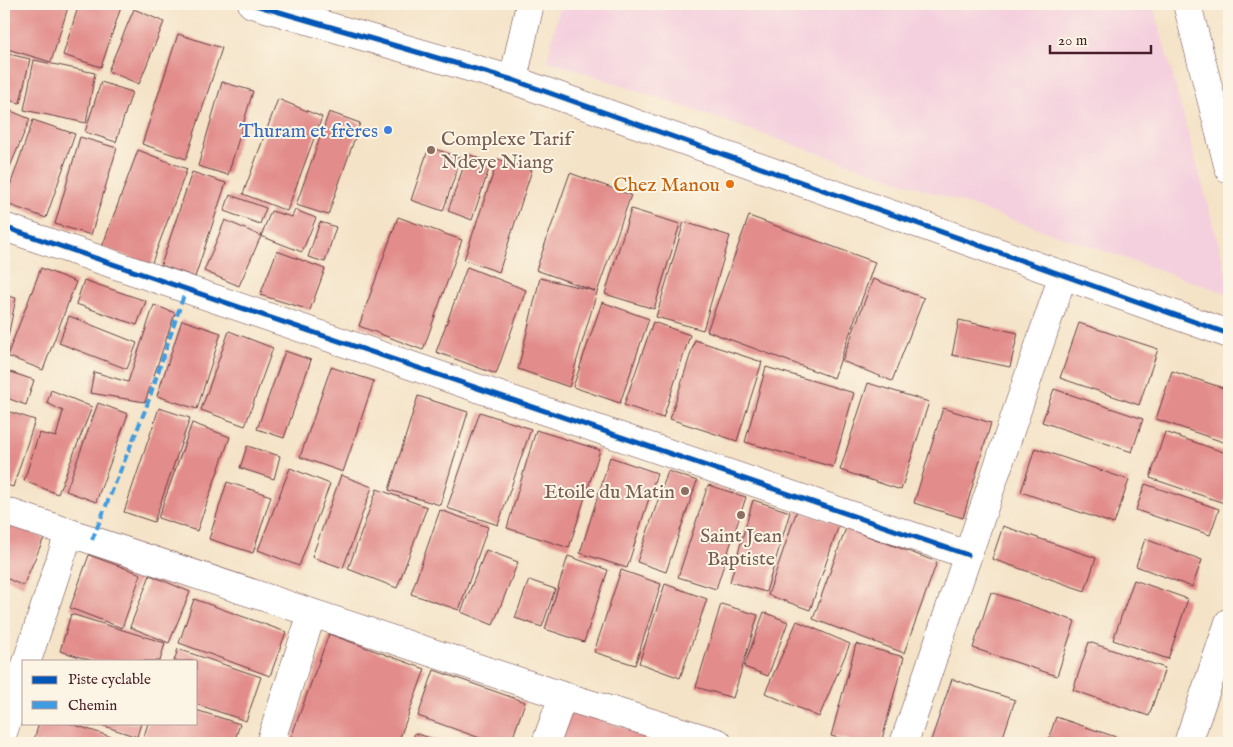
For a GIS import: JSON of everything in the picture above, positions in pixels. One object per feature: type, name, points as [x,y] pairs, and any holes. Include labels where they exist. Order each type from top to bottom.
[{"type":"street","points":[[252,4],[513,80],[1229,334]]},
{"type":"street","points":[[513,80],[530,4]]},
{"type":"street","points":[[1187,4],[1229,163]]},
{"type":"street","points":[[4,227],[968,555]]},
{"type":"street","points":[[904,743],[1063,275]]},
{"type":"street","points":[[4,511],[563,696],[718,743]]},
{"type":"street","points":[[27,660],[69,533]]},
{"type":"street","points":[[270,743],[312,613]]},
{"type":"street","points":[[1188,743],[1229,622]]},
{"type":"street","points":[[4,730],[22,676]]},
{"type":"street","points":[[546,743],[563,696]]},
{"type":"shaded area","points":[[561,4],[1153,4],[1229,283],[1229,294],[547,60]]},
{"type":"building","points":[[4,4],[69,4],[51,62],[4,48]]},
{"type":"building","points":[[79,4],[122,4],[101,67],[63,55]]},
{"type":"building","points":[[134,9],[164,22],[139,84],[108,71]]},
{"type":"building","points":[[178,34],[222,48],[186,159],[142,144]]},
{"type":"building","points":[[4,53],[30,59],[20,103],[4,99]]},
{"type":"building","points":[[34,60],[95,73],[86,123],[24,110]]},
{"type":"building","points":[[101,82],[132,92],[116,142],[85,132]]},
{"type":"building","points":[[222,82],[253,91],[228,175],[198,166]]},
{"type":"building","points":[[278,99],[322,117],[287,211],[243,194]]},
{"type":"building","points":[[4,108],[30,119],[4,181]]},
{"type":"building","points":[[329,112],[360,123],[328,215],[296,205]]},
{"type":"building","points":[[33,120],[75,134],[46,218],[4,203]]},
{"type":"building","points":[[80,137],[117,148],[91,235],[55,224]]},
{"type":"building","points":[[429,147],[461,158],[443,211],[411,200]]},
{"type":"building","points":[[138,150],[187,169],[151,265],[102,247]]},
{"type":"building","points":[[468,154],[491,163],[472,220],[448,211]]},
{"type":"building","points":[[498,159],[532,170],[499,272],[464,260]]},
{"type":"building","points":[[192,172],[226,183],[195,277],[161,265]]},
{"type":"building","points":[[570,173],[631,195],[597,292],[569,387],[518,369],[540,278],[595,291],[536,270]]},
{"type":"building","points":[[230,195],[266,208],[260,224],[224,211]]},
{"type":"building","points":[[631,209],[680,224],[654,309],[605,294]]},
{"type":"building","points":[[295,210],[316,218],[302,252],[261,236],[271,211],[292,217]]},
{"type":"building","points":[[749,216],[875,262],[834,378],[707,331]]},
{"type":"building","points":[[398,217],[462,240],[423,350],[359,326]]},
{"type":"building","points":[[225,220],[261,236],[239,286],[204,271]]},
{"type":"building","points":[[320,222],[336,227],[325,262],[308,257]]},
{"type":"building","points":[[684,222],[730,236],[703,330],[656,317]]},
{"type":"building","points":[[277,251],[325,269],[310,310],[260,295]]},
{"type":"building","points":[[467,267],[526,290],[496,374],[436,352]]},
{"type":"building","points":[[41,268],[76,282],[43,370],[7,356]]},
{"type":"building","points":[[873,279],[924,298],[892,381],[842,361]]},
{"type":"building","points":[[84,280],[146,301],[137,325],[76,304]]},
{"type":"building","points":[[4,295],[16,298],[8,337],[4,336]]},
{"type":"building","points":[[602,302],[649,319],[620,403],[573,387]]},
{"type":"building","points":[[154,305],[175,313],[145,402],[90,393],[94,372],[128,382]]},
{"type":"building","points":[[69,316],[137,343],[127,369],[59,343]]},
{"type":"building","points":[[182,320],[221,333],[197,409],[157,396]]},
{"type":"building","points":[[959,320],[1018,333],[1010,367],[952,355]]},
{"type":"building","points":[[653,322],[690,335],[663,418],[624,405]]},
{"type":"building","points":[[1079,323],[1158,349],[1139,405],[1060,378]]},
{"type":"building","points":[[229,331],[273,348],[245,426],[201,410]]},
{"type":"building","points":[[695,340],[762,362],[737,441],[670,419]]},
{"type":"building","points":[[285,351],[311,360],[284,438],[257,429]]},
{"type":"building","points":[[331,367],[374,381],[343,472],[300,457]]},
{"type":"building","points":[[766,367],[854,393],[833,467],[745,442]]},
{"type":"building","points":[[4,370],[34,380],[26,405],[4,397]]},
{"type":"building","points":[[1172,371],[1229,390],[1229,444],[1156,419]]},
{"type":"building","points":[[868,383],[929,402],[901,490],[840,470]]},
{"type":"building","points":[[1054,389],[1143,419],[1132,452],[1042,422]]},
{"type":"building","points":[[51,390],[92,407],[58,494],[24,481],[39,433],[56,437],[63,411],[47,403]]},
{"type":"building","points":[[418,396],[468,412],[440,505],[389,490]]},
{"type":"building","points":[[98,403],[128,414],[96,502],[66,491]]},
{"type":"building","points":[[159,408],[190,418],[154,522],[124,512]]},
{"type":"building","points":[[943,408],[991,423],[963,518],[914,503]]},
{"type":"building","points":[[4,410],[35,420],[13,487],[4,484]]},
{"type":"building","points":[[480,412],[531,429],[498,525],[447,508]]},
{"type":"building","points":[[192,423],[230,437],[197,531],[158,518]]},
{"type":"building","points":[[536,430],[600,450],[569,548],[507,528]]},
{"type":"building","points":[[1165,432],[1229,454],[1229,488],[1224,503],[1150,478]]},
{"type":"building","points":[[247,446],[280,456],[274,479],[240,468]]},
{"type":"building","points":[[1035,448],[1129,480],[1114,524],[1021,492]]},
{"type":"building","points":[[610,457],[657,473],[627,568],[580,553]]},
{"type":"building","points":[[290,468],[330,484],[299,566],[258,550]]},
{"type":"building","points":[[668,471],[697,481],[666,572],[637,562]]},
{"type":"building","points":[[341,475],[372,487],[343,568],[312,557]]},
{"type":"building","points":[[227,482],[271,496],[253,553],[209,539]]},
{"type":"building","points":[[1145,484],[1219,509],[1210,535],[1136,510]]},
{"type":"building","points":[[708,485],[746,497],[716,589],[678,577]]},
{"type":"building","points":[[377,489],[427,507],[397,588],[348,569]]},
{"type":"building","points":[[753,500],[790,512],[766,592],[730,582]]},
{"type":"building","points":[[440,510],[488,527],[459,610],[411,594]]},
{"type":"building","points":[[797,510],[839,525],[810,610],[768,595]]},
{"type":"building","points":[[4,521],[44,538],[23,586],[4,577]]},
{"type":"building","points":[[1003,526],[1096,558],[1085,591],[992,559]]},
{"type":"building","points":[[846,528],[937,562],[904,653],[813,619]]},
{"type":"building","points":[[1145,539],[1202,560],[1192,587],[1136,566]]},
{"type":"building","points":[[486,550],[518,562],[493,625],[461,612]]},
{"type":"building","points":[[89,555],[141,574],[122,628],[70,608]]},
{"type":"building","points":[[568,556],[608,570],[584,642],[545,629]]},
{"type":"building","points":[[621,570],[661,584],[635,665],[594,652]]},
{"type":"building","points":[[150,575],[190,592],[169,643],[130,627]]},
{"type":"building","points":[[529,580],[555,589],[542,627],[515,618]]},
{"type":"building","points":[[1134,580],[1188,599],[1168,659],[1113,640]]},
{"type":"building","points":[[665,584],[707,599],[680,678],[639,663]]},
{"type":"building","points":[[991,592],[1075,621],[1057,676],[973,648]]},
{"type":"building","points":[[194,599],[286,632],[270,676],[179,643]]},
{"type":"building","points":[[721,604],[758,615],[733,698],[696,687]]},
{"type":"building","points":[[764,612],[788,622],[768,676],[744,667]]},
{"type":"building","points":[[71,614],[165,643],[160,660],[90,660],[60,651]]},
{"type":"building","points":[[797,621],[850,644],[819,717],[765,693]]},
{"type":"building","points":[[329,634],[425,669],[398,743],[289,743]]},
{"type":"building","points":[[1089,642],[1165,668],[1149,716],[1073,690]]},
{"type":"building","points":[[856,644],[904,657],[881,743],[859,743],[831,736]]},
{"type":"building","points":[[178,649],[261,677],[246,721],[198,705],[198,660],[174,660]]},
{"type":"building","points":[[434,670],[525,702],[511,743],[494,743],[418,716]]},
{"type":"building","points":[[952,679],[1015,700],[1001,743],[930,743]]},
{"type":"building","points":[[570,709],[660,740],[658,743],[559,743]]},
{"type":"building","points":[[198,711],[240,724],[234,743],[142,743],[148,724],[198,724]]},
{"type":"building","points":[[1056,717],[1134,743],[1047,743]]},
{"type":"building","points":[[39,724],[72,724],[130,743],[33,743]]},
{"type":"building","points":[[98,724],[141,724],[137,737]]},
{"type":"building","points":[[415,733],[445,743],[411,743]]},
{"type":"marked path","points":[[92,540],[146,408],[186,289]]},
{"type":"cycle path","points":[[252,4],[513,80],[1229,334]]},
{"type":"cycle path","points":[[4,227],[968,555]]},
{"type":"place","name":"Thuram et frères","points":[[388,130]]},
{"type":"place","name":"Complexe Tarif Ndeye Niang","points":[[431,150]]},
{"type":"place","name":"Chez Manou","points":[[730,184]]},
{"type":"place","name":"Etoile du Matin","points":[[685,491]]},
{"type":"place","name":"Saint Jean Baptiste","points":[[741,515]]}]
